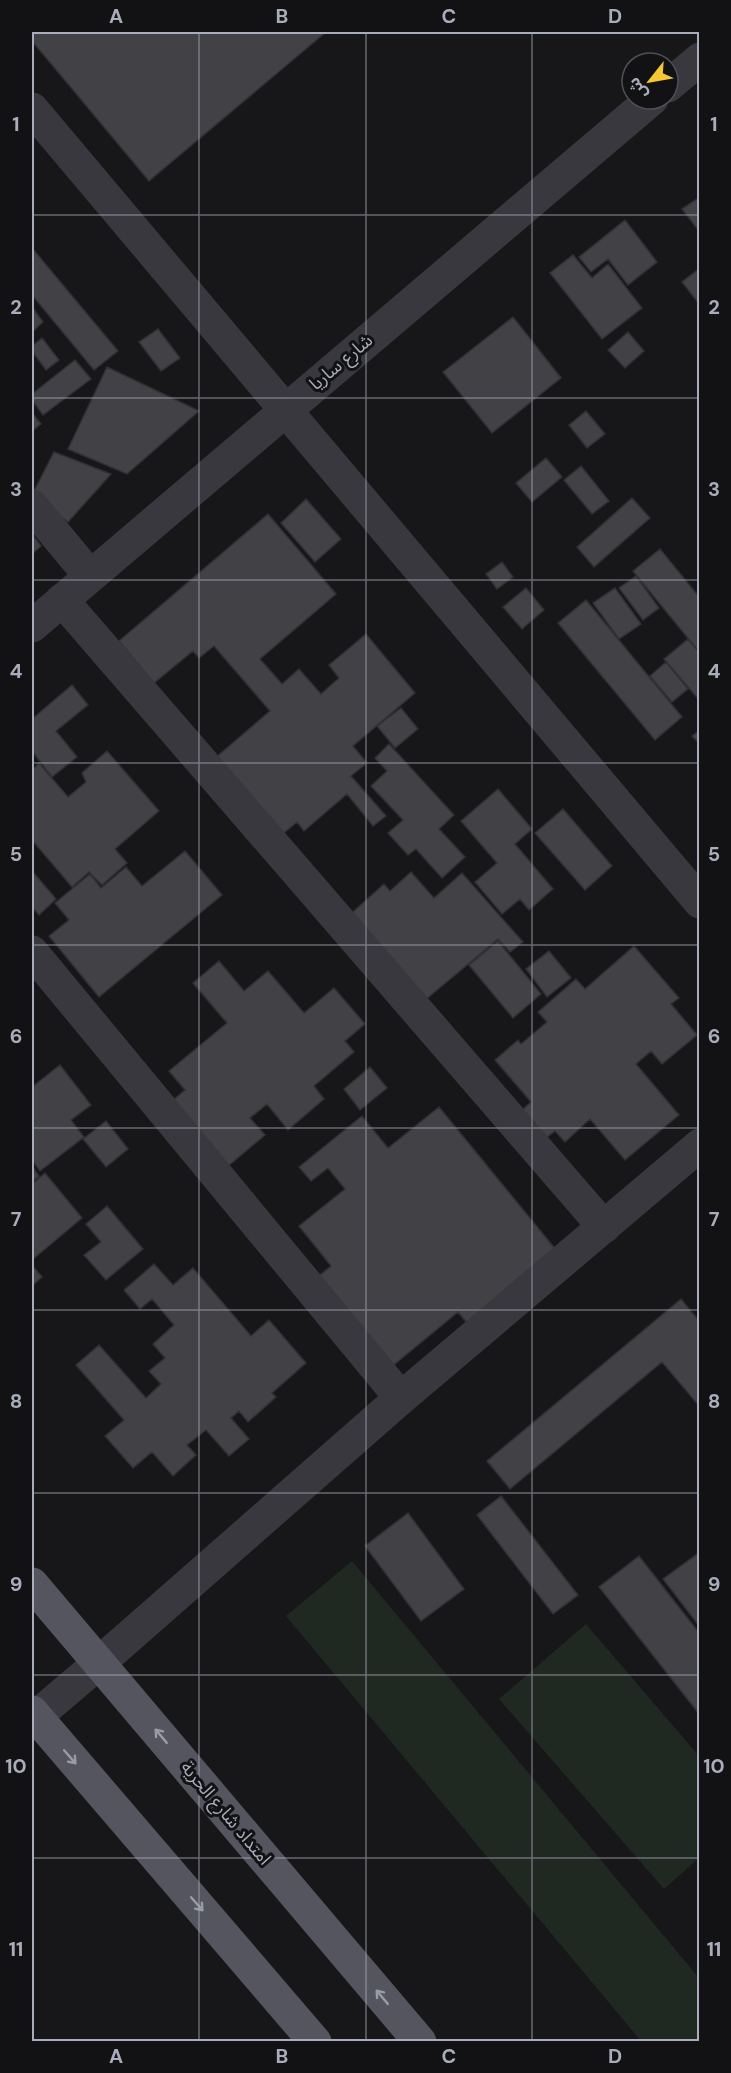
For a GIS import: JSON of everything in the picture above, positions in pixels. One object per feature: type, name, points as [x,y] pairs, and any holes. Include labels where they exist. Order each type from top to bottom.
[{"type":"main road","name":"امتداد شارع الحرية","points":[[32,1584],[420,2042]]},
{"type":"main road","points":[[33,1716],[315,2042]]},
{"type":"street","points":[[680,76],[699,59]]},
{"type":"street","points":[[32,109],[699,902]]},
{"type":"street","name":"شارع ساريا","points":[[32,626],[284,409],[638,111]]},
{"type":"street","points":[[32,506],[90,576]]},
{"type":"street","points":[[62,600],[604,1227]]},
{"type":"street","points":[[32,952],[401,1398]]},
{"type":"street","points":[[33,1716],[99,1663],[401,1398],[699,1145]]},
{"type":"shaded area","points":[[352,1561],[699,1978],[699,2041],[641,2041],[286,1616]]},
{"type":"shaded area","points":[[586,1624],[699,1756],[699,1858],[664,1889],[499,1699]]},
{"type":"building","points":[[32,32],[326,32],[149,181],[32,41]]},
{"type":"building","points":[[700,197],[700,230],[699,231],[682,209]]},
{"type":"building","points":[[625,220],[657,262],[628,285],[608,259],[591,272],[579,257]]},
{"type":"building","points":[[32,248],[118,351],[94,370],[32,295]]},
{"type":"building","points":[[573,255],[592,278],[608,264],[642,308],[602,339],[550,273]]},
{"type":"building","points":[[700,268],[700,305],[682,282]]},
{"type":"building","points":[[32,307],[43,322],[32,332]]},
{"type":"building","points":[[513,317],[561,378],[492,433],[443,372]]},
{"type":"building","points":[[158,329],[180,358],[161,371],[139,342]]},
{"type":"building","points":[[628,332],[644,351],[625,368],[608,350]]},
{"type":"building","points":[[42,338],[59,360],[46,370],[32,351],[32,346]]},
{"type":"building","points":[[75,360],[91,379],[43,415],[32,400],[32,394]]},
{"type":"building","points":[[107,367],[199,411],[127,474],[68,449]]},
{"type":"building","points":[[586,411],[605,434],[587,448],[569,425]]},
{"type":"building","points":[[32,413],[41,424],[32,431]]},
{"type":"building","points":[[54,452],[111,474],[68,522],[32,495]]},
{"type":"building","points":[[546,458],[562,477],[532,502],[516,483]]},
{"type":"building","points":[[581,466],[609,501],[592,514],[564,480]]},
{"type":"building","points":[[632,498],[650,518],[594,567],[577,547]]},
{"type":"building","points":[[306,499],[341,539],[315,562],[281,523]]},
{"type":"building","points":[[268,514],[336,594],[260,659],[282,684],[299,669],[321,694],[339,678],[329,665],[366,634],[415,693],[353,746],[367,763],[351,776],[386,816],[373,826],[347,794],[304,831],[297,822],[280,836],[214,759],[270,711],[214,646],[199,658],[193,651],[154,683],[119,641]]},
{"type":"building","points":[[32,534],[41,546],[32,554]]},
{"type":"building","points":[[660,549],[700,598],[700,653],[633,571]]},
{"type":"building","points":[[502,562],[513,577],[497,589],[486,574]]},
{"type":"building","points":[[636,576],[659,608],[643,620],[619,588]]},
{"type":"building","points":[[526,588],[544,610],[522,629],[503,607]]},
{"type":"building","points":[[615,588],[641,624],[619,639],[593,603]]},
{"type":"building","points":[[586,600],[682,717],[655,740],[558,623]]},
{"type":"building","points":[[688,639],[700,653],[700,701],[664,659]]},
{"type":"building","points":[[666,662],[688,689],[672,702],[650,676]]},
{"type":"building","points":[[72,685],[88,705],[56,731],[77,757],[52,777],[32,751],[32,719]]},
{"type":"building","points":[[401,708],[418,729],[395,748],[377,726]]},
{"type":"building","points":[[700,730],[700,744],[692,736]]},
{"type":"building","points":[[389,744],[454,815],[439,829],[465,857],[442,878],[416,849],[408,855],[388,833],[403,820],[371,786],[387,771],[375,758]]},
{"type":"building","points":[[107,751],[159,811],[115,849],[127,863],[102,885],[89,872],[72,887],[32,840],[32,770],[39,763],[68,797],[86,782],[82,773]]},
{"type":"building","points":[[498,789],[532,829],[515,844],[553,889],[529,910],[520,899],[502,914],[475,882],[497,863],[461,821]]},
{"type":"building","points":[[563,809],[612,866],[585,890],[535,833]]},
{"type":"building","points":[[185,851],[222,895],[99,997],[49,936],[69,920],[55,903],[90,874],[101,888],[126,867],[142,886]]},
{"type":"building","points":[[32,871],[56,899],[39,915],[32,907]]},
{"type":"building","points":[[411,872],[434,898],[462,873],[523,942],[510,952],[498,939],[418,1006],[344,920],[384,884],[390,891]]},
{"type":"building","points":[[498,941],[541,994],[513,1018],[469,965]]},
{"type":"building","points":[[634,946],[679,998],[671,1004],[697,1035],[662,1064],[651,1051],[636,1064],[679,1115],[625,1160],[590,1119],[565,1142],[555,1131],[537,1145],[513,1118],[531,1102],[495,1060],[518,1040],[521,1044],[547,1022],[538,1012],[576,979],[585,989]]},
{"type":"building","points":[[549,951],[571,978],[547,997],[526,969]]},
{"type":"building","points":[[219,961],[244,991],[268,971],[304,1013],[334,988],[365,1024],[345,1041],[354,1052],[314,1086],[324,1099],[288,1130],[267,1104],[250,1118],[265,1135],[220,1173],[165,1107],[185,1090],[169,1071],[227,1023],[193,983]]},
{"type":"building","points":[[60,1065],[91,1105],[71,1120],[84,1137],[40,1171],[32,1160],[32,1122],[34,1121],[32,1118],[32,1087]]},
{"type":"building","points":[[370,1067],[387,1088],[360,1110],[344,1089]]},
{"type":"building","points":[[439,1107],[561,1256],[472,1329],[458,1312],[384,1373],[310,1283],[331,1266],[299,1226],[345,1189],[328,1168],[311,1181],[299,1167],[362,1116],[388,1148]]},
{"type":"building","points":[[106,1121],[128,1149],[106,1167],[83,1139]]},
{"type":"building","points":[[32,1166],[39,1176],[32,1182]]},
{"type":"building","points":[[45,1173],[82,1218],[32,1260],[32,1184]]},
{"type":"building","points":[[107,1206],[143,1249],[106,1280],[84,1255],[101,1242],[86,1224]]},
{"type":"building","points":[[154,1264],[173,1285],[193,1268],[251,1336],[269,1320],[306,1363],[272,1393],[276,1397],[248,1422],[239,1411],[231,1418],[249,1439],[229,1456],[206,1430],[187,1445],[196,1455],[173,1476],[152,1452],[133,1468],[105,1436],[124,1420],[76,1365],[99,1345],[146,1398],[161,1384],[149,1371],[165,1358],[153,1344],[174,1325],[152,1299],[140,1309],[124,1290]]},
{"type":"building","points":[[32,1265],[42,1277],[32,1286]]},
{"type":"building","points":[[681,1299],[700,1322],[700,1407],[662,1362],[510,1489],[487,1461]]},
{"type":"building","points":[[501,1496],[578,1595],[553,1614],[477,1515]]},
{"type":"building","points":[[408,1513],[464,1589],[421,1621],[365,1546]]},
{"type":"building","points":[[700,1552],[700,1627],[663,1579]]},
{"type":"building","points":[[639,1556],[700,1634],[700,1715],[599,1587]]}]
